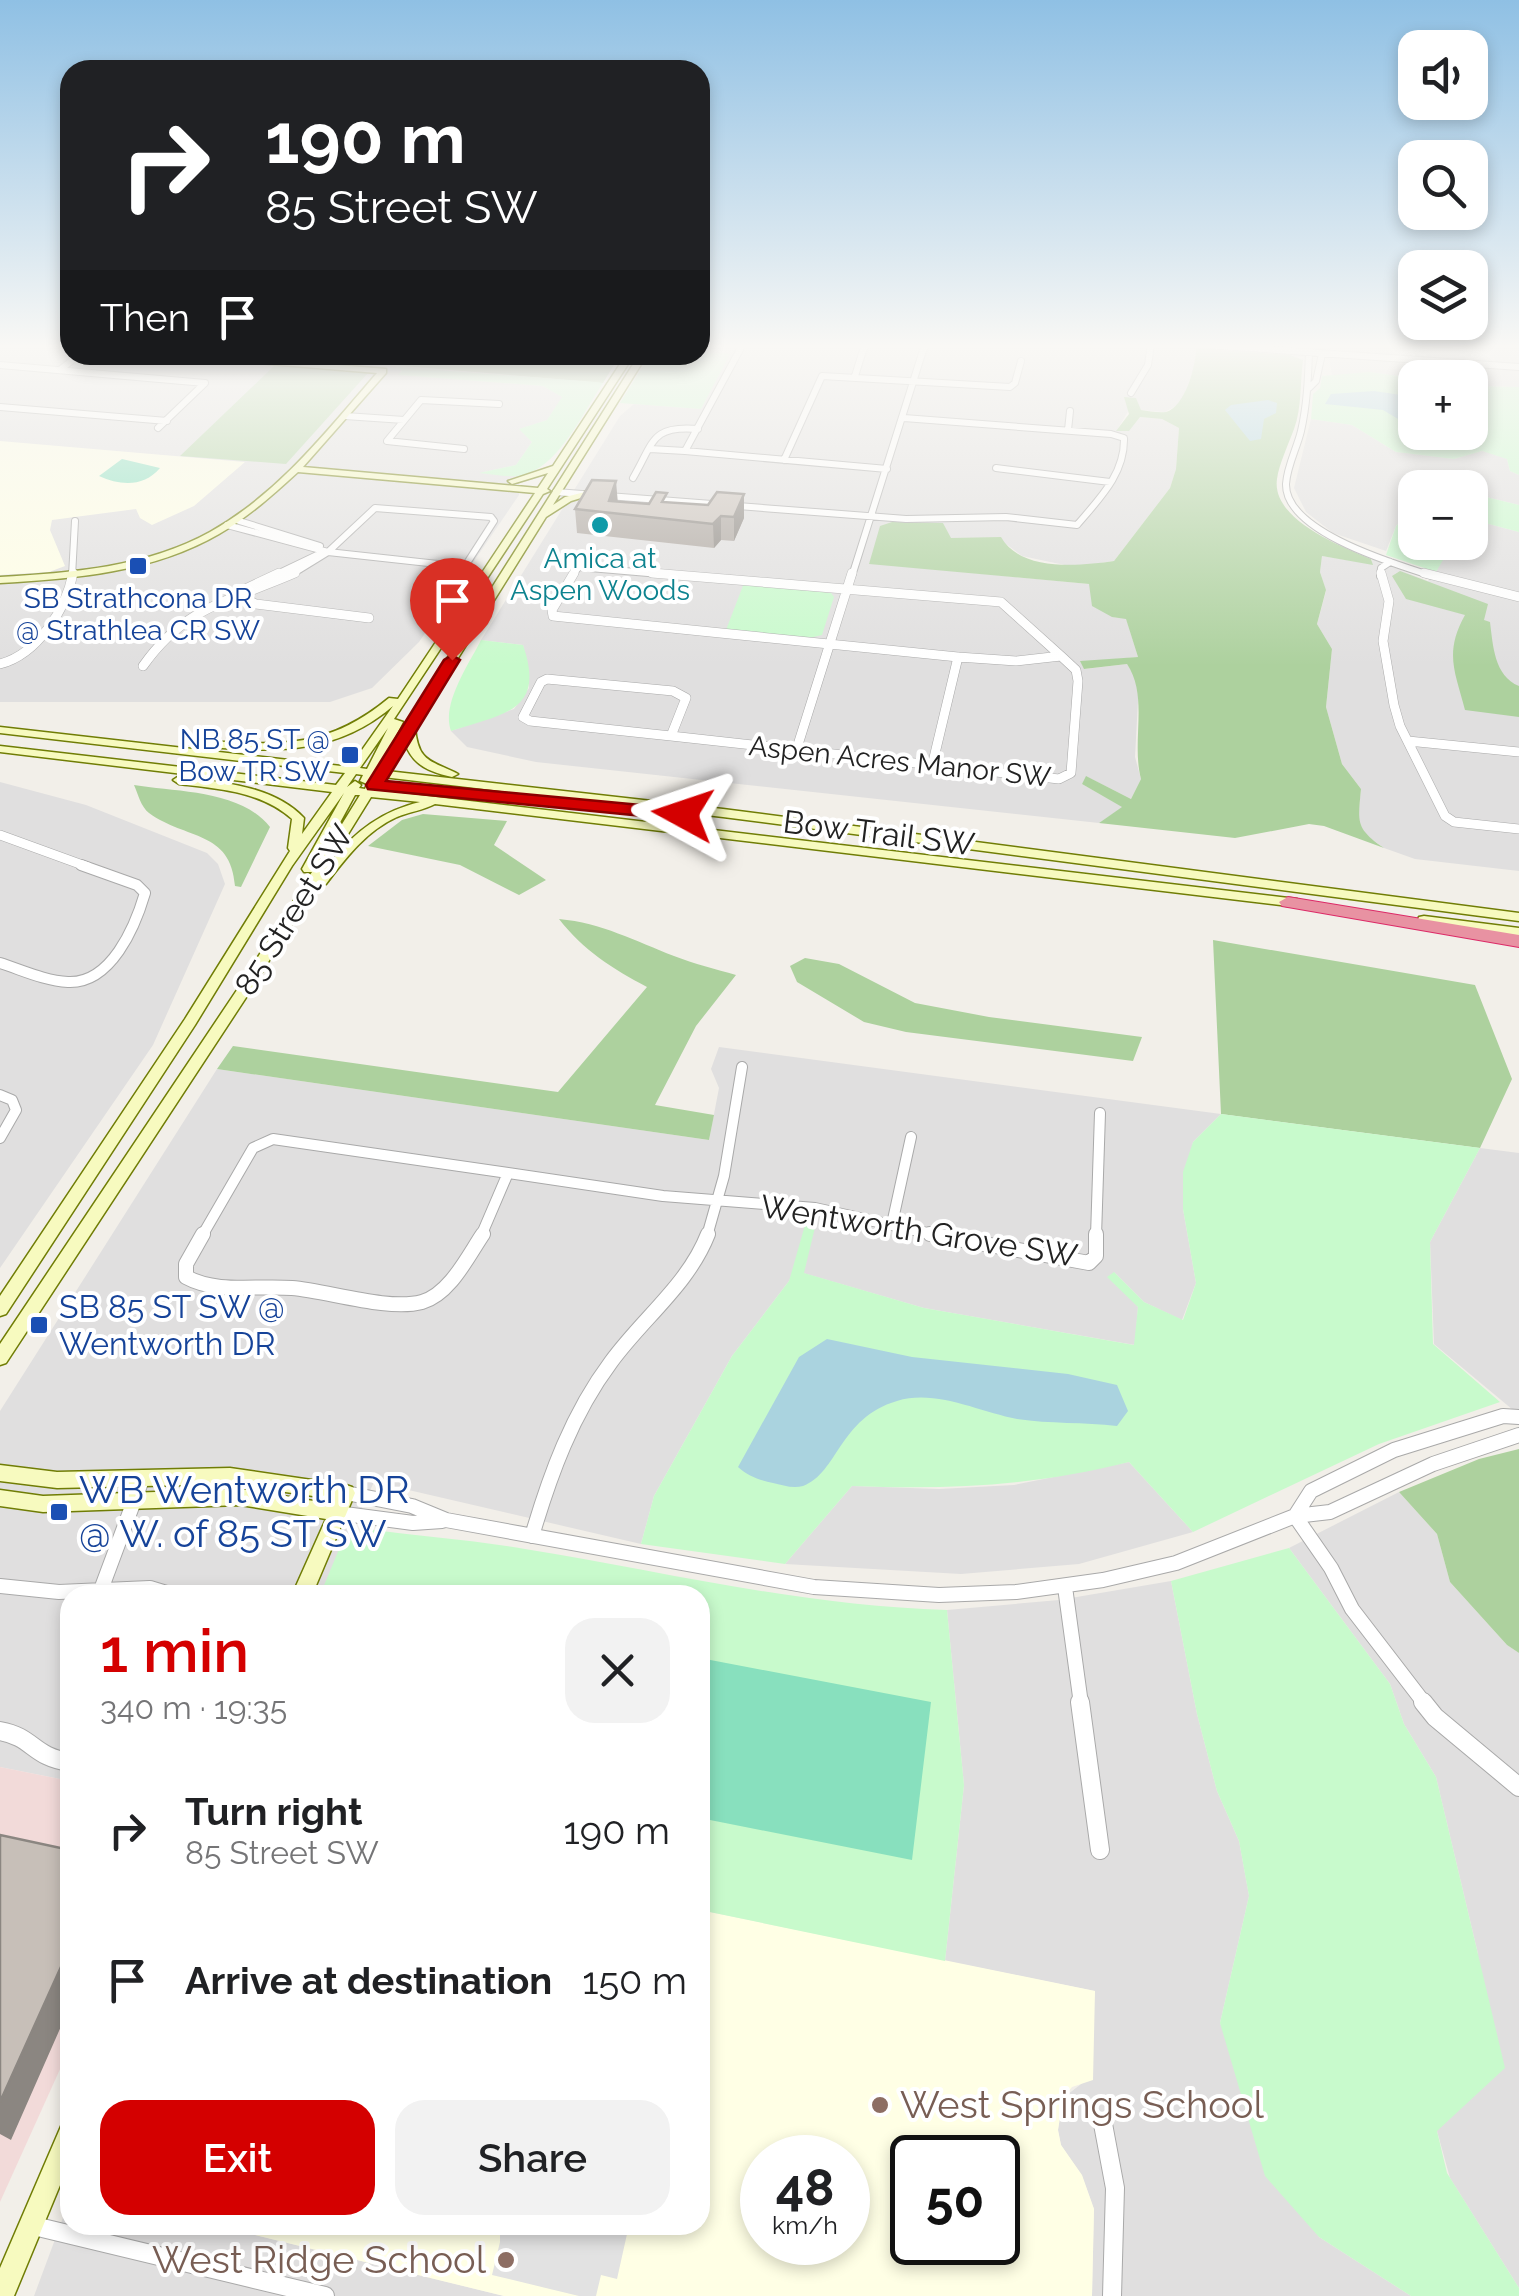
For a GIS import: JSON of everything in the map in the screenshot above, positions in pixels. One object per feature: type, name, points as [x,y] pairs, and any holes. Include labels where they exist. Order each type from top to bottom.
[{"type":"highway","points":[[1288,902],[1519,941]]},
{"type":"main road","points":[[0,580],[75,573],[165,552],[232,522],[312,451]]},
{"type":"main road","name":"85 Street SW","points":[[0,1358],[278,934],[413,685],[566,451]]},
{"type":"main road","name":"85 Street SW","points":[[0,1310],[190,1022],[286,864],[410,728],[582,451]]},
{"type":"main road","points":[[298,466],[512,481],[542,487]]},
{"type":"main road","points":[[298,466],[558,489]]},
{"type":"main road","points":[[512,481],[555,468]]},
{"type":"main road","points":[[540,518],[568,500],[589,494]]},
{"type":"main road","points":[[443,638],[361,782],[791,824]]},
{"type":"main road","points":[[96,740],[150,739],[265,748],[316,744],[345,735],[371,720],[413,685]]},
{"type":"main road","points":[[410,728],[408,739],[414,754],[425,765],[444,773],[722,813]]},
{"type":"main road","name":"Bow Trail SW","points":[[0,730],[96,740],[361,782],[452,802],[1519,932]]},
{"type":"main road","points":[[0,749],[206,784],[273,801],[298,818],[297,842],[286,864]]},
{"type":"main road","name":"Bow Trail SW","points":[[0,749],[722,813],[1519,916]]},
{"type":"main road","points":[[278,934],[374,822],[398,811],[452,802]]},
{"type":"main road","points":[[190,1022],[220,1026]]},
{"type":"main road","points":[[0,1473],[57,1480],[230,1476],[346,1493],[306,1585]]},
{"type":"main road","points":[[0,1498],[43,1504],[240,1498],[337,1513]]},
{"type":"main road","points":[[1,2296],[60,2156]]},
{"type":"street","points":[[633,478],[649,451]]},
{"type":"street","points":[[676,451],[887,468]]},
{"type":"street","points":[[784,460],[788,451]]},
{"type":"street","points":[[796,752],[893,451]]},
{"type":"street","points":[[1070,532],[1110,482],[1122,463],[1123,451]]},
{"type":"street","points":[[1295,451],[1286,478],[1287,496],[1295,510],[1334,539],[1390,562],[1519,597]]},
{"type":"street","points":[[996,468],[1110,482]]},
{"type":"street","points":[[558,489],[656,497]]},
{"type":"street","points":[[558,489],[872,516],[1006,516],[1077,524]]},
{"type":"street","points":[[143,666],[186,620],[210,604],[260,590],[301,570],[327,551],[374,508],[492,517],[494,521],[467,563],[456,566],[327,551],[302,548],[232,522]]},
{"type":"street","points":[[0,664],[13,661],[55,621],[70,596],[75,573],[75,522]]},
{"type":"street","points":[[1390,562],[1381,568],[1380,578],[1390,601],[1383,641],[1394,705],[1408,741],[1445,816],[1454,822],[1519,828]]},
{"type":"street","points":[[587,564],[1001,602],[1064,656],[1016,661],[958,657],[556,617],[551,612],[576,569],[587,564]]},
{"type":"street","points":[[236,595],[256,604],[368,618]]},
{"type":"street","name":"Aspen Acres Manor SW","points":[[670,738],[686,698],[673,691],[546,679],[523,717],[670,738],[1052,779],[1069,776],[1078,681],[1076,670],[1064,656]]},
{"type":"street","points":[[932,766],[958,657]]},
{"type":"street","points":[[1408,741],[1519,752]]},
{"type":"street","points":[[0,836],[137,885],[145,892],[111,966],[93,980],[64,982],[0,963]]},
{"type":"street","points":[[532,1536],[560,1451],[585,1402],[610,1364],[687,1271],[706,1238],[717,1201],[742,1066]]},
{"type":"street","points":[[0,1096],[12,1100],[16,1110],[0,1138]]},
{"type":"street","name":"Wentworth Grove SW","points":[[508,1174],[476,1245],[449,1284],[424,1302],[398,1303],[293,1288],[202,1286],[186,1277],[186,1264],[253,1148],[265,1140],[717,1201],[815,1208],[984,1246],[1089,1262],[1096,1256],[1100,1113]]},
{"type":"street","points":[[892,1224],[911,1136]]},
{"type":"street","points":[[1295,1516],[1311,1490],[1394,1450],[1503,1416],[1519,1417]]},
{"type":"street","points":[[346,1493],[412,1506],[446,1520],[814,1587],[939,1595],[1065,1587],[1176,1564],[1295,1516],[1330,1512],[1434,1464],[1519,1436]]},
{"type":"street","points":[[103,1585],[143,1477]]},
{"type":"street","points":[[337,1513],[413,1522],[446,1520]]},
{"type":"street","points":[[1295,1516],[1331,1568],[1352,1609],[1435,1716],[1519,1787]]},
{"type":"street","points":[[0,1586],[60,1592]]},
{"type":"street","points":[[1065,1587],[1100,1850]]},
{"type":"street","points":[[0,1731],[18,1734],[46,1759],[60,1761]]},
{"type":"street","points":[[1103,2124],[1114,2188],[1112,2296]]},
{"type":"street","points":[[30,2226],[60,2233]]},
{"type":"street","points":[[68,2235],[325,2296]]},
{"type":"shaded area","points":[[0,451],[526,451],[516,465],[484,472],[519,476],[519,495],[419,642],[372,688],[330,702],[0,702]]},
{"type":"shaded area","points":[[0,451],[118,451],[245,462],[194,506],[152,525],[140,518],[136,509],[52,520],[50,530],[65,566],[49,572],[0,575]]},
{"type":"shaded area","points":[[598,451],[1177,451],[1170,488],[1114,561],[1074,567],[1022,556],[1002,541],[950,538],[943,523],[917,523],[869,563],[1089,584],[1113,617],[1126,618],[1138,657],[1081,662],[1085,669],[1127,664],[1139,682],[1135,757],[1141,779],[1131,799],[1087,777],[1082,784],[1123,807],[1099,823],[536,762],[467,747],[451,731],[514,709],[529,688],[523,645],[481,640]]},
{"type":"shaded area","points":[[1303,451],[1395,451],[1454,459],[1483,451],[1507,459],[1510,471],[1519,475],[1519,505],[1488,497],[1488,470],[1398,470],[1398,524],[1386,551],[1333,533],[1306,512],[1294,488]]},
{"type":"shaded area","points":[[1488,524],[1519,532],[1519,871],[1415,859],[1384,848],[1363,833],[1358,817],[1361,789],[1342,764],[1326,707],[1332,649],[1317,624],[1326,591],[1320,572],[1322,556],[1372,564],[1372,559],[1428,581],[1436,572],[1437,560],[1488,560]]},
{"type":"shaded area","points":[[0,782],[86,805],[207,853],[218,864],[225,884],[153,1045],[0,1268]]},
{"type":"shaded area","points":[[719,1047],[1221,1114],[1193,1142],[1183,1209],[1196,1283],[1182,1320],[1144,1302],[1114,1272],[1138,1307],[1135,1345],[924,1308],[803,1273],[816,1220],[789,1281],[732,1356],[654,1496],[641,1544],[374,1482],[325,1585],[60,1585],[60,1779],[0,1767],[0,1411],[217,1069],[709,1140],[719,1088],[711,1069]]},
{"type":"shaded area","points":[[1480,1148],[1519,1153],[1519,1415],[1434,1344],[1430,1242]]},
{"type":"shaded area","points":[[1129,1462],[1193,1532],[1079,1564],[961,1574],[785,1564],[852,1486],[939,1489],[1014,1485]]},
{"type":"shaded area","points":[[1399,1492],[1437,1534],[1450,1582],[1507,1645],[1519,1653],[1519,2288],[1450,2178],[1437,2131],[1478,1954],[1436,1777],[1404,1724],[1390,1684],[1289,1548]]},
{"type":"shaded area","points":[[1171,1581],[1197,1714],[1217,1791],[1239,1841],[1249,1896],[1220,2023],[1319,2237],[1411,2296],[1092,2296],[1094,2209],[1082,2176],[1061,2145],[1058,2130],[1063,2098],[1085,2081],[1095,1991],[945,1961],[964,1785],[947,1610],[1059,1600]]},
{"type":"shaded area","points":[[0,1767],[60,1779],[60,2069],[0,2202]]},
{"type":"shaded area","name":"West Springs School","points":[[710,1912],[1095,1991],[1093,2080],[1072,2087],[1063,2098],[1058,2130],[1061,2145],[1082,2175],[1094,2209],[1092,2296],[504,2296],[255,2235],[710,2235]]},
{"type":"shaded area","points":[[60,2226],[60,2235],[255,2235],[504,2296],[34,2296]]},
{"type":"shaded area","points":[[500,2235],[627,2235],[617,2279],[601,2275],[596,2296],[579,2296],[492,2275]]},
{"type":"green space","points":[[185,451],[298,451],[286,464],[180,456]]},
{"type":"green space","points":[[526,451],[558,451],[527,474],[479,473],[516,465]]},
{"type":"green space","points":[[1177,451],[1286,451],[1277,479],[1278,494],[1285,507],[1311,530],[1371,559],[1373,565],[1322,556],[1320,572],[1326,590],[1317,624],[1332,649],[1326,707],[1342,764],[1361,789],[1359,817],[1363,829],[1384,848],[1309,824],[1235,838],[1099,823],[1122,807],[1082,784],[1086,776],[1131,799],[1141,779],[1137,691],[1127,664],[1084,669],[1080,661],[1138,657],[1126,619],[1112,617],[1092,606],[1089,584],[869,564],[880,526],[892,522],[943,523],[951,538],[1001,537],[1022,556],[1052,564],[1114,561],[1170,488]]},
{"type":"green space","points":[[1395,451],[1481,451],[1454,459],[1396,452]]},
{"type":"green space","points":[[1482,451],[1519,451],[1519,475],[1510,471],[1507,459]]},
{"type":"green space","points":[[122,459],[160,468],[147,479],[132,483],[99,476]]},
{"type":"green space","points":[[1488,497],[1519,505],[1519,532],[1488,524]]},
{"type":"green space","points":[[1398,524],[1398,559],[1386,555]]},
{"type":"green space","points":[[1401,560],[1443,560],[1436,572]]},
{"type":"green space","points":[[1400,571],[1488,604],[1484,620],[1490,622],[1496,659],[1504,675],[1519,686],[1519,717],[1465,710],[1453,651],[1465,615],[1406,599],[1392,576]]},
{"type":"green space","points":[[744,583],[831,593],[834,597],[822,635],[809,638],[726,630]]},
{"type":"green space","points":[[481,640],[523,645],[529,684],[524,697],[503,714],[451,731],[453,697]]},
{"type":"green space","points":[[134,785],[226,799],[258,815],[270,827],[241,887],[235,886],[232,868],[216,845],[149,813]]},
{"type":"green space","points":[[423,814],[507,821],[494,845],[546,880],[519,895],[460,865],[368,846],[402,820]]},
{"type":"green space","points":[[559,919],[604,929],[736,975],[696,1026],[655,1105],[714,1115],[709,1140],[217,1069],[233,1046],[558,1092],[647,987],[599,958]]},
{"type":"green space","points":[[1213,940],[1475,985],[1512,1079],[1480,1148],[1221,1114]]},
{"type":"green space","points":[[805,958],[839,964],[915,1003],[1142,1037],[1133,1061],[906,1032],[864,1022],[797,982],[790,966]]},
{"type":"green space","points":[[1221,1114],[1480,1148],[1430,1242],[1433,1344],[1500,1402],[1379,1444],[1193,1532],[1129,1462],[991,1484],[852,1486],[785,1564],[641,1544],[654,1496],[732,1356],[789,1281],[807,1218],[817,1219],[804,1273],[924,1308],[1134,1345],[1138,1307],[1107,1277],[1114,1272],[1144,1302],[1183,1320],[1196,1283],[1183,1209],[1183,1172],[1193,1142]]},
{"type":"green space","points":[[1519,1449],[1519,1653],[1507,1645],[1450,1582],[1437,1534],[1399,1492],[1479,1459]]},
{"type":"green space","points":[[366,1529],[505,1546],[787,1595],[947,1610],[964,1785],[945,1961],[710,1912],[710,1585],[324,1585],[342,1542]]},
{"type":"green space","points":[[1289,1548],[1390,1684],[1404,1724],[1436,1777],[1505,2068],[1437,2131],[1447,2173],[1519,2288],[1519,2296],[1411,2296],[1319,2237],[1265,2176],[1220,2023],[1249,1896],[1239,1841],[1217,1791],[1197,1714],[1171,1581]]},
{"type":"green space","points":[[710,1660],[931,1702],[912,1860],[710,1820]]},
{"type":"water","points":[[827,1339],[912,1357],[1068,1374],[1117,1385],[1128,1411],[1117,1426],[1042,1422],[942,1400],[912,1398],[878,1409],[863,1420],[824,1470],[803,1486],[784,1486],[746,1473],[738,1467],[799,1357]]},
{"type":"building","points":[[592,480],[616,481],[609,501],[649,504],[656,492],[667,493],[662,502],[708,505],[717,492],[744,494],[734,517],[721,516],[713,524],[575,509]]},
{"type":"building","points":[[0,1835],[60,1848],[60,1969],[0,2102]]},
{"type":"place","name":"Amica at Aspen Woods","points":[[600,525]]},
{"type":"place","name":"SB Strathcona DR @ Strathlea CR SW","points":[[138,566]]},
{"type":"place","name":"NB 85 ST @ Bow TR SW","points":[[350,755]]},
{"type":"place","name":"SB 85 ST SW @ Wentworth DR","points":[[39,1325]]},
{"type":"place","name":"WB Wentworth DR @ W. of 85 ST SW","points":[[59,1512]]},
{"type":"place","name":"West Springs School","points":[[880,2105]]},
{"type":"place","name":"West Ridge School","points":[[506,2260]]},
{"type":"route","points":[[452,660],[374,785],[683,814]]}]
